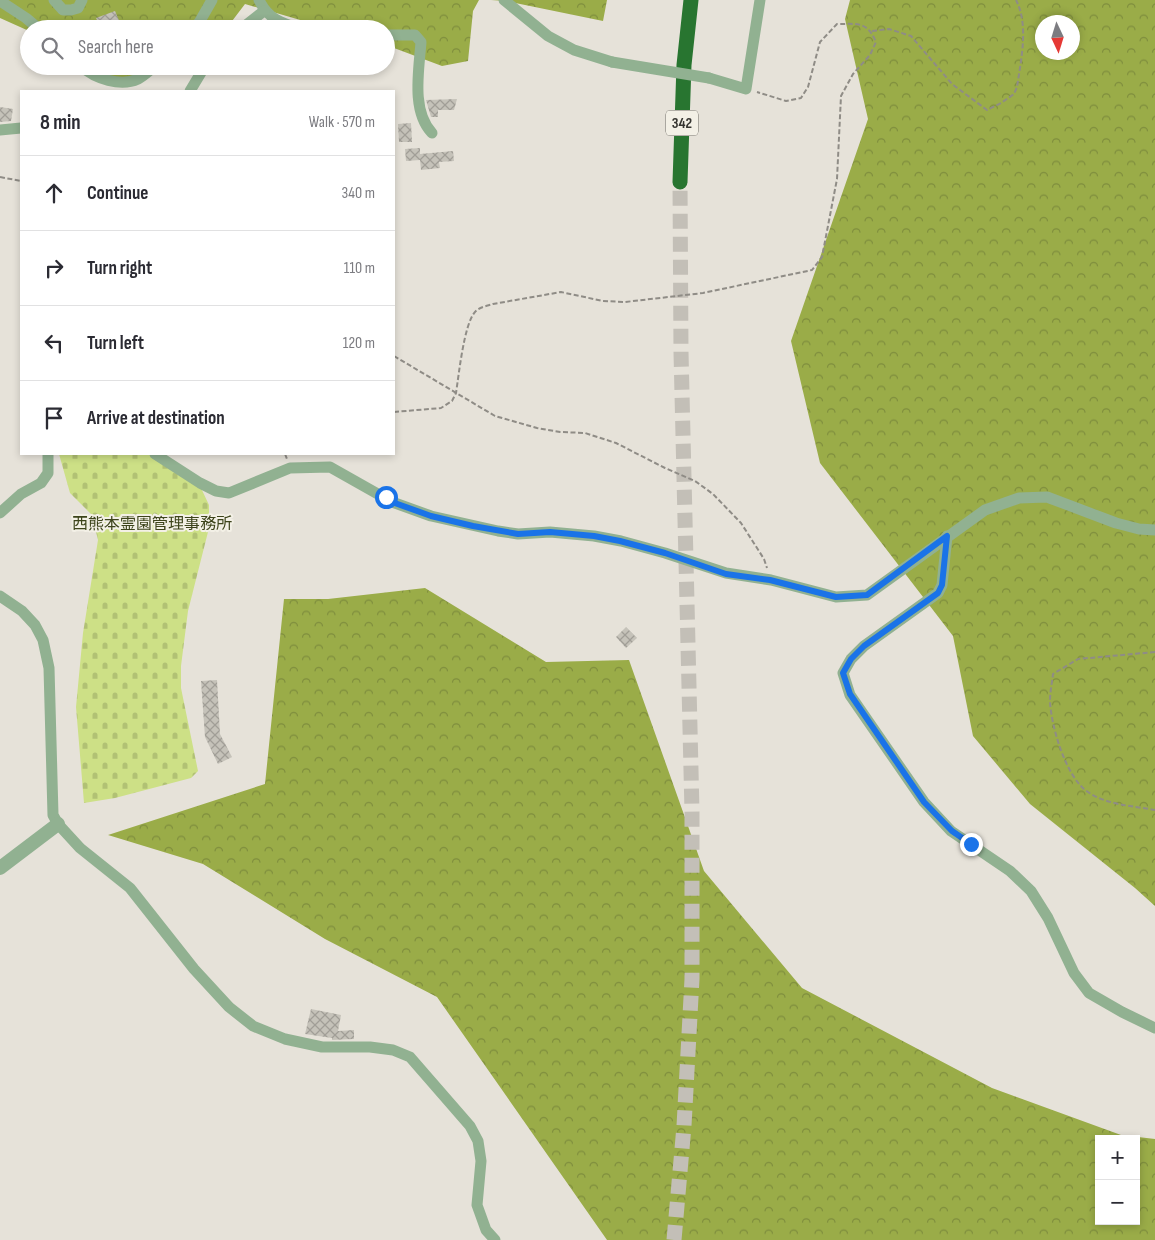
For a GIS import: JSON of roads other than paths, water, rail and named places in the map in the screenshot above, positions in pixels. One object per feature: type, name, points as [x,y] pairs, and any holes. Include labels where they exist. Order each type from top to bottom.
[{"type":"highway","points":[[684,65],[685,0]]},
{"type":"highway","points":[[684,65],[693,0]]},
{"type":"highway","name":"342","points":[[680,182],[684,65]]},
{"type":"street","points":[[54,0],[62,10],[71,10],[78,8],[82,0]]},
{"type":"street","points":[[201,20],[212,0]]},
{"type":"street","points":[[504,0],[548,36],[574,50],[612,62],[709,78],[746,89],[760,0]]},
{"type":"street","points":[[0,2],[28,20]]},
{"type":"street","points":[[248,20],[261,5],[278,20]]},
{"type":"street","points":[[395,35],[415,35],[421,42],[418,89],[421,113],[427,128],[432,134]]},
{"type":"street","points":[[97,75],[106,80],[122,83],[138,79],[143,75]]},
{"type":"street","points":[[191,90],[200,75]]},
{"type":"street","points":[[0,130],[20,128]]},
{"type":"street","points":[[0,513],[21,494],[41,483],[48,473],[48,455]]},
{"type":"street","points":[[157,455],[200,483],[216,491],[229,493],[290,468],[330,467],[392,502],[431,516],[518,534],[550,532],[603,538],[665,553],[726,574],[770,580],[836,597],[867,595],[947,536],[986,510],[1019,498],[1047,497],[1116,523],[1139,529],[1155,530]]},
{"type":"street","points":[[947,536],[942,585],[938,593],[864,646],[851,659],[843,673],[850,694],[924,802],[952,831],[1010,871],[1031,891],[1048,918],[1074,973],[1089,993],[1155,1028]]},
{"type":"street","points":[[0,596],[22,611],[35,626],[43,640],[49,668],[52,815],[58,824],[80,848],[130,888],[194,969],[229,1007],[253,1026],[285,1039],[322,1047],[378,1048],[393,1050],[410,1057],[470,1126],[478,1141],[481,1161],[477,1205],[486,1230],[495,1240]]},
{"type":"street","points":[[0,868],[58,824]]},
{"type":"tunnel","points":[[674,1240],[684,1126],[692,979],[692,812],[681,352],[680,182]]},
{"type":"park label","name":"西熊本霊園管理事務所","points":[[152,523]]}]
